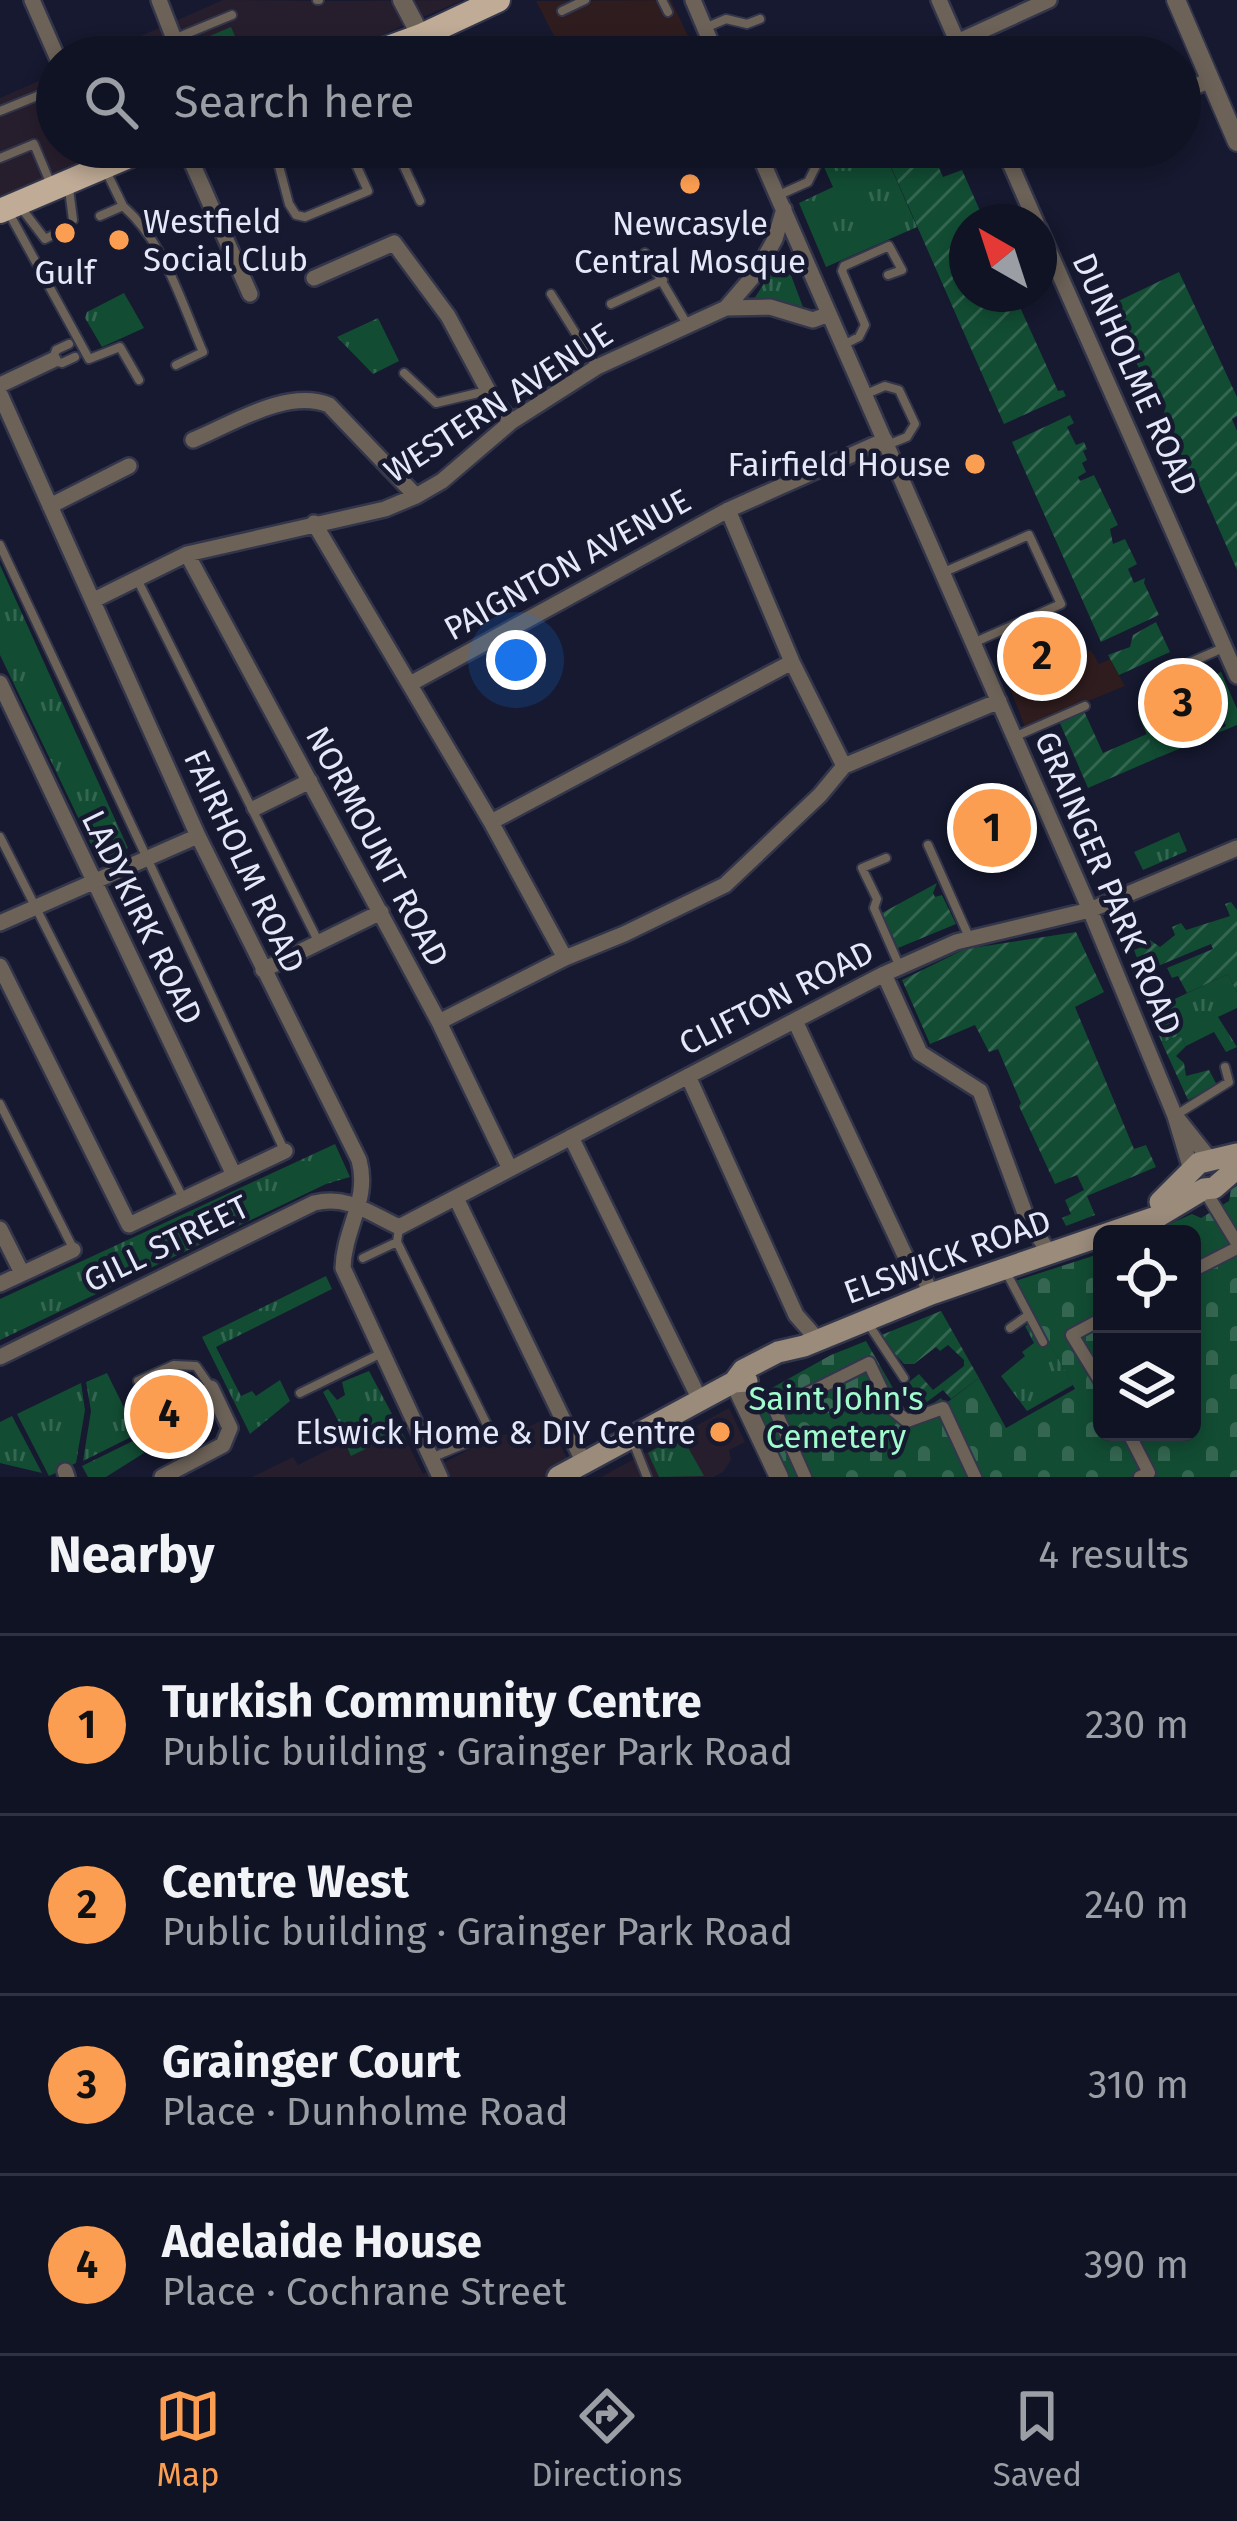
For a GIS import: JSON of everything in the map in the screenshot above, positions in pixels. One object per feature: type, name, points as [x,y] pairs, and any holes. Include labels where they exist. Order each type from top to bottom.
[{"type":"main road","points":[[421,36],[498,0]]},
{"type":"main road","points":[[8,207],[60,185],[84,168]]},
{"type":"main road","name":"ELSWICK ROAD","points":[[558,1477],[581,1457],[631,1438],[698,1395],[748,1381],[774,1368],[811,1338],[866,1320],[928,1287],[1005,1270],[1045,1245],[1159,1216],[1237,1154]]},
{"type":"street","points":[[32,0],[48,36]]},
{"type":"street","points":[[159,0],[175,36]]},
{"type":"street","points":[[402,0],[421,36]]},
{"type":"street","points":[[693,0],[707,36]]},
{"type":"street","points":[[938,0],[954,36]]},
{"type":"street","points":[[985,36],[1049,0]]},
{"type":"street","points":[[1176,0],[1191,36]]},
{"type":"street","points":[[1201,59],[1237,142]]},
{"type":"street","points":[[1201,84],[1210,80]]},
{"type":"street","points":[[194,168],[250,294]]},
{"type":"street","name":"GRAINGER PARK ROAD","points":[[766,168],[1090,910],[1174,1116],[1213,1174]]},
{"type":"street","name":"DUNHOLME ROAD","points":[[1013,168],[1029,204]]},
{"type":"street","name":"WESTERN AVENUE","points":[[726,308],[756,273],[775,238],[781,202]]},
{"type":"street","points":[[314,278],[394,243],[448,316],[491,396],[511,422]]},
{"type":"street","name":"DUNHOLME ROAD","points":[[1057,268],[1237,676]]},
{"type":"street","name":"WESTERN AVENUE","points":[[94,600],[187,554],[385,509],[416,496],[442,481],[511,422],[597,368],[726,308],[770,307],[813,320],[829,314]]},
{"type":"street","points":[[0,389],[53,360]]},
{"type":"street","name":"FAIRHOLM ROAD","points":[[0,389],[198,836],[359,1160],[364,1177],[361,1206]]},
{"type":"street","points":[[193,440],[315,393],[416,496]]},
{"type":"street","name":"PAIGNTON AVENUE","points":[[410,684],[728,510],[886,443]]},
{"type":"street","points":[[50,506],[128,466]]},
{"type":"street","points":[[728,510],[792,662],[844,766]]},
{"type":"street","points":[[314,523],[491,822],[565,958]]},
{"type":"street","name":"NORMOUNT ROAD","points":[[187,554],[439,1022],[510,1169]]},
{"type":"street","points":[[491,822],[792,662]]},
{"type":"street","name":"LADYKIRK ROAD","points":[[0,683],[234,1175]]},
{"type":"street","points":[[439,1022],[725,885],[844,766],[999,701]]},
{"type":"street","points":[[255,808],[310,781]]},
{"type":"street","points":[[0,923],[198,836]]},
{"type":"street","name":"CLIFTON ROAD","points":[[398,1234],[510,1169],[892,970],[970,938],[1090,910],[1237,848]]},
{"type":"street","points":[[263,970],[381,912]]},
{"type":"street","points":[[0,966],[129,1225],[285,1151]]},
{"type":"street","points":[[892,970],[920,1052],[980,1091],[1026,1216],[1045,1245]]},
{"type":"street","points":[[795,1021],[909,1264],[928,1287]]},
{"type":"street","points":[[688,1076],[796,1315],[811,1338]]},
{"type":"street","points":[[571,1137],[698,1395]]},
{"type":"street","points":[[1201,1266],[1237,1245],[1213,1174]]},
{"type":"street","points":[[456,1198],[581,1457]]},
{"type":"street","name":"GILL STREET","points":[[0,1357],[314,1203],[331,1199],[361,1206]]},
{"type":"street","points":[[398,1234],[361,1206],[344,1245],[344,1268],[438,1476]]},
{"type":"street","points":[[0,1229],[22,1273]]},
{"type":"street","points":[[0,1284],[74,1250]]},
{"type":"street","points":[[1093,1324],[1072,1335],[1093,1369]]},
{"type":"street","points":[[805,1477],[775,1410],[868,1364],[890,1407],[907,1421],[943,1408],[975,1477]]},
{"type":"street","points":[[734,1382],[779,1477]]},
{"type":"street","points":[[161,1477],[223,1445],[230,1428],[211,1388]]},
{"type":"street","points":[[1132,1441],[1147,1476]]},
{"type":"lane","points":[[562,10],[585,0]]},
{"type":"lane","points":[[662,0],[668,12]]},
{"type":"lane","points":[[181,36],[232,15]]},
{"type":"lane","points":[[704,28],[726,19],[741,24],[760,19]]},
{"type":"lane","points":[[0,111],[36,96]]},
{"type":"lane","points":[[0,158],[36,147]]},
{"type":"lane","points":[[49,168],[73,220]]},
{"type":"lane","points":[[105,168],[123,206],[144,225],[159,251],[203,352],[176,364]]},
{"type":"lane","points":[[280,168],[289,204],[296,215],[305,217],[368,191],[358,168]]},
{"type":"lane","points":[[405,168],[420,201]]},
{"type":"lane","points":[[781,202],[808,182],[815,168]]},
{"type":"lane","points":[[100,216],[123,206]]},
{"type":"lane","points":[[8,207],[45,239],[52,235]]},
{"type":"lane","points":[[8,207],[89,359],[120,347],[139,380]]},
{"type":"lane","points":[[844,345],[859,337],[865,325],[851,298],[844,266],[889,246],[902,270],[888,275]]},
{"type":"lane","points":[[645,253],[688,325]]},
{"type":"lane","points":[[610,304],[663,280]]},
{"type":"lane","points":[[551,294],[597,368]]},
{"type":"lane","points":[[69,344],[56,350],[53,360],[62,363],[75,357]]},
{"type":"lane","points":[[404,373],[436,403],[478,393],[491,396]]},
{"type":"lane","points":[[865,394],[885,386],[899,390],[914,424],[907,437],[886,443]]},
{"type":"lane","points":[[943,573],[1029,535],[1060,604],[974,643]]},
{"type":"lane","points":[[0,545],[285,1151]]},
{"type":"lane","points":[[137,578],[319,943]]},
{"type":"lane","points":[[1166,673],[1224,647]]},
{"type":"lane","points":[[1014,736],[1085,706]]},
{"type":"lane","points":[[0,837],[184,1201]]},
{"type":"lane","points":[[928,845],[970,938]]},
{"type":"lane","points":[[886,858],[862,868],[877,899],[874,908],[892,970]]},
{"type":"lane","points":[[1174,1116],[1229,1082],[1226,1067]]},
{"type":"lane","points":[[0,1103],[74,1250]]},
{"type":"lane","points":[[363,1258],[398,1234],[491,1432],[431,1458]]},
{"type":"lane","points":[[1005,1270],[1043,1342]]},
{"type":"lane","points":[[1010,1328],[1028,1315]]},
{"type":"lane","points":[[866,1320],[904,1378]]},
{"type":"lane","points":[[300,1393],[380,1354]]},
{"type":"lane","points":[[138,1382],[184,1362],[203,1372],[211,1388]]},
{"type":"lane","points":[[631,1438],[646,1477]]},
{"type":"shaded area","points":[[223,0],[463,0],[379,36],[141,36]]},
{"type":"shaded area","points":[[671,0],[688,36],[554,36],[536,1]]},
{"type":"shaded area","points":[[36,82],[36,168],[70,168],[0,198],[0,98]]},
{"type":"shaded area","points":[[1091,650],[1099,664],[1110,659],[1125,686],[1025,727],[1009,686]]},
{"type":"shaded area","points":[[729,1408],[745,1442],[729,1450],[731,1460],[723,1472],[713,1477],[601,1477]]},
{"type":"shaded area","points":[[546,1418],[577,1477],[252,1477],[293,1457],[298,1465],[348,1440],[351,1446],[391,1437],[396,1447],[407,1442],[423,1474],[494,1436],[517,1433]]},
{"type":"green space","points":[[231,27],[235,36],[210,36]]},
{"type":"green space","points":[[824,168],[891,168],[917,227],[826,267],[799,203],[833,187]]},
{"type":"green space","points":[[892,168],[939,168],[943,177],[962,170],[977,204],[949,204],[949,299]]},
{"type":"green space","points":[[780,259],[786,262],[803,307],[754,299]]},
{"type":"green space","points":[[1179,272],[1237,397],[1237,416],[1232,419],[1237,431],[1237,570],[1163,416],[1166,406],[1153,378],[1141,374],[1114,303]]},
{"type":"green space","points":[[124,293],[144,328],[102,347],[85,318],[87,312]]},
{"type":"green space","points":[[955,312],[1022,312],[1058,391],[1066,396],[1004,424]]},
{"type":"green space","points":[[378,318],[399,361],[373,374],[337,337]]},
{"type":"green space","points":[[1070,415],[1074,423],[1067,427],[1076,445],[1084,442],[1087,449],[1083,451],[1087,460],[1082,463],[1086,472],[1078,477],[1080,481],[1094,475],[1118,525],[1110,529],[1113,544],[1125,539],[1137,564],[1128,569],[1134,583],[1145,578],[1159,615],[1101,642],[1012,442]]},
{"type":"green space","points":[[0,565],[128,848],[100,863],[0,655]]},
{"type":"green space","points":[[1156,622],[1170,652],[1119,675],[1108,655],[1130,647],[1133,635]]},
{"type":"green space","points":[[1221,672],[1237,709],[1237,725],[1157,758],[1138,714],[1165,702],[1174,722],[1186,717],[1197,739],[1226,726],[1216,702],[1203,707],[1193,684]]},
{"type":"green space","points":[[1084,711],[1103,753],[1147,734],[1157,758],[1088,788],[1059,721]]},
{"type":"green space","points":[[1179,832],[1187,851],[1143,870],[1134,852]]},
{"type":"green space","points":[[937,883],[933,893],[942,895],[956,924],[898,948],[882,913]]},
{"type":"green space","points":[[1231,902],[1237,910],[1237,993],[1228,974],[1187,993],[1178,976],[1172,978],[1167,968],[1213,949],[1211,944],[1134,976],[1128,962],[1137,958],[1134,950],[1149,944],[1147,938],[1160,947],[1175,935],[1172,927],[1181,923],[1186,930],[1230,916],[1225,904]]},
{"type":"green space","points":[[1076,932],[1104,992],[1075,1007],[1134,1149],[1146,1145],[1156,1167],[1087,1196],[1095,1215],[1066,1226],[1062,1218],[1071,1214],[1065,1200],[1084,1190],[1077,1175],[1055,1184],[998,1049],[989,1052],[975,1025],[930,1044],[902,980],[965,949]]},
{"type":"green space","points":[[1228,974],[1237,993],[1237,1008],[1218,1017],[1237,1047],[1226,1052],[1214,1032],[1186,1046],[1180,1035],[1162,1043],[1149,1011]]},
{"type":"green space","points":[[1180,1035],[1186,1046],[1176,1056],[1184,1063],[1186,1076],[1209,1070],[1217,1085],[1188,1100],[1162,1043]]},
{"type":"green space","points":[[335,1144],[350,1177],[326,1184],[0,1340],[0,1299]]},
{"type":"green space","name":"Saint John's Cemetery","points":[[1237,1186],[1237,1477],[790,1477],[764,1425],[761,1394],[866,1341],[909,1416],[941,1398],[945,1404],[979,1378],[1006,1428],[1075,1389],[1015,1281],[1093,1256],[1093,1441],[1201,1441],[1201,1225],[1167,1225],[1192,1214],[1201,1218],[1229,1201],[1231,1189]]},
{"type":"green space","points":[[326,1276],[332,1289],[216,1347],[241,1396],[252,1391],[256,1396],[280,1380],[290,1401],[250,1434],[202,1337]]},
{"type":"green space","points":[[941,1311],[979,1378],[951,1399],[943,1390],[912,1413],[908,1408],[920,1398],[909,1382],[919,1374],[933,1390],[964,1366],[964,1360],[948,1345],[940,1351],[936,1347],[914,1364],[904,1364],[879,1336]]},
{"type":"green space","points":[[1037,1320],[1073,1385],[1027,1411],[1001,1376],[1034,1343],[1025,1326]]},
{"type":"green space","points":[[369,1371],[407,1442],[396,1447],[390,1437],[351,1456],[347,1447],[351,1445],[323,1392],[328,1389],[337,1400],[345,1395],[342,1382]]},
{"type":"green space","points":[[107,1373],[137,1434],[83,1461],[91,1411],[86,1382]]},
{"type":"green space","points":[[81,1383],[85,1410],[76,1463],[49,1476],[17,1414]]},
{"type":"green space","points":[[12,1416],[42,1473],[0,1463],[0,1422]]},
{"type":"green space","points":[[681,1435],[704,1476],[659,1477],[648,1453]]},
{"type":"green space","points":[[137,1439],[144,1453],[106,1477],[88,1477],[82,1466]]},
{"type":"place","name":"Newcasyle Central Mosque","points":[[690,184]]},
{"type":"place","name":"Gulf","points":[[65,233]]},
{"type":"place","name":"Westfield Social Club","points":[[119,240]]},
{"type":"place","name":"Fairfield House","points":[[975,464]]},
{"type":"place","name":"Centre West","points":[[1042,656]]},
{"type":"place","name":"Grainger Court","points":[[1183,703]]},
{"type":"place","name":"Turkish Community Centre","points":[[992,828]]},
{"type":"place","name":"Adelaide House","points":[[169,1414]]},
{"type":"place","name":"Elswick Home & DIY Centre","points":[[720,1432]]}]
